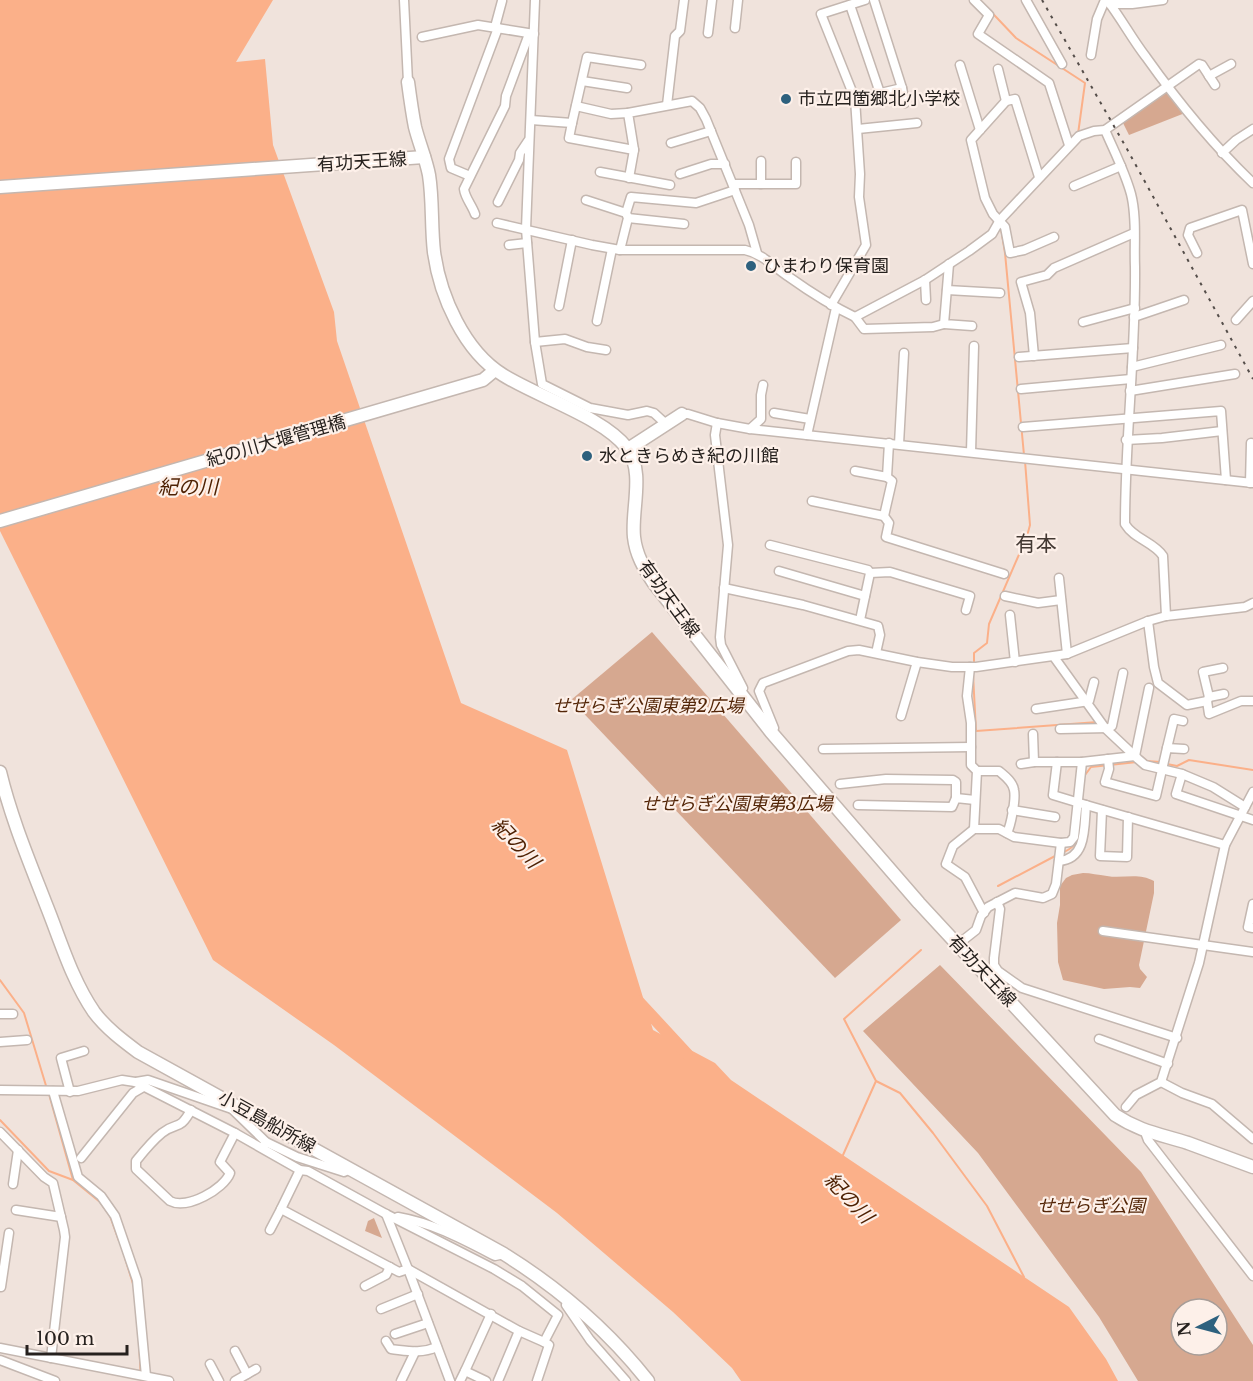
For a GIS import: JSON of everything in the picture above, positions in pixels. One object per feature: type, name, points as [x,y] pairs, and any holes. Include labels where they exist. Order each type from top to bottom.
[{"type":"main road","points":[[408,82],[415,126],[424,157]]},
{"type":"main road","name":"有功天王線","points":[[0,187],[424,157],[429,180],[434,248],[443,286],[458,322],[471,344],[495,370],[611,432],[628,449],[636,472],[634,539],[643,567],[771,732],[957,945],[1115,1115],[1145,1132],[1186,1143],[1253,1167]]},
{"type":"main road","name":"紀の川大堰管理橋","points":[[0,521],[483,380],[495,370]]},
{"type":"main road","points":[[628,449],[682,414]]},
{"type":"main road","name":"小豆島船所線","points":[[0,772],[16,827],[70,965],[82,992],[95,1013],[111,1031],[138,1052],[233,1107],[350,1168],[535,1273],[568,1298],[611,1337],[648,1381]]},
{"type":"street","points":[[404,0],[408,82]]},
{"type":"street","points":[[535,0],[526,229],[535,342],[542,384],[590,408],[628,415],[647,411],[654,413],[666,424]]},
{"type":"street","points":[[667,105],[675,36],[680,31],[684,0]]},
{"type":"street","points":[[708,33],[712,0]]},
{"type":"street","points":[[735,28],[738,0]]},
{"type":"street","points":[[807,435],[833,306],[866,245],[859,197],[860,174],[855,99],[821,14],[864,0]]},
{"type":"street","points":[[874,0],[902,88],[904,103]]},
{"type":"street","points":[[974,0],[989,15],[978,34],[1049,83],[1074,140]]},
{"type":"street","points":[[1026,0],[1062,64]]},
{"type":"street","points":[[1107,1],[1159,0]]},
{"type":"street","points":[[1091,55],[1097,20],[1107,1]]},
{"type":"street","points":[[1107,1],[1167,86],[1222,153],[1253,183]]},
{"type":"street","points":[[470,176],[451,168],[448,159],[497,27],[502,2]]},
{"type":"street","points":[[850,5],[880,93]]},
{"type":"street","points":[[422,36],[467,26],[497,27],[532,34]]},
{"type":"street","points":[[475,214],[464,189],[505,106],[506,96],[532,34]]},
{"type":"street","points":[[634,150],[569,138],[587,57],[641,65]]},
{"type":"street","points":[[855,317],[925,280],[992,234],[1039,177],[1049,170],[1074,140],[1094,131],[1105,130],[1199,64],[1202,64],[1215,85]]},
{"type":"street","points":[[1209,76],[1232,64]]},
{"type":"street","points":[[960,65],[980,130]]},
{"type":"street","points":[[998,69],[1006,101]]},
{"type":"street","points":[[582,81],[627,88]]},
{"type":"street","points":[[855,99],[902,88]]},
{"type":"street","points":[[1039,177],[1015,99],[1006,101],[971,140],[985,198],[993,214],[1002,222],[1010,253],[1024,250],[1053,237]]},
{"type":"street","points":[[576,106],[611,114],[692,101],[700,108],[711,131],[757,253]]},
{"type":"street","points":[[628,113],[634,150],[629,178]]},
{"type":"street","points":[[531,120],[572,123]]},
{"type":"street","points":[[858,129],[917,123]]},
{"type":"street","points":[[1105,130],[1131,196],[1134,233],[1135,312],[1126,440],[1125,524],[1130,532],[1159,549],[1163,556],[1166,616]]},
{"type":"street","points":[[671,143],[711,131]]},
{"type":"street","points":[[1222,153],[1236,140],[1252,132]]},
{"type":"street","points":[[498,202],[519,160],[520,153],[529,140]]},
{"type":"street","points":[[761,161],[761,184]]},
{"type":"street","points":[[597,321],[631,197],[696,203],[734,187],[796,184],[796,162]]},
{"type":"street","points":[[680,174],[711,164],[725,164]]},
{"type":"street","points":[[1074,186],[1121,166]]},
{"type":"street","points":[[600,172],[670,185]]},
{"type":"street","points":[[585,200],[627,216],[684,224]]},
{"type":"street","points":[[1197,253],[1188,234],[1190,228],[1242,210],[1253,264]]},
{"type":"street","points":[[497,223],[616,249],[745,250],[757,253],[790,278],[833,306],[855,317],[864,329],[933,327],[944,324],[972,326]]},
{"type":"street","points":[[1034,356],[1030,313],[1021,282],[1047,275],[1054,268],[1134,233]]},
{"type":"street","points":[[559,306],[573,240]]},
{"type":"street","points":[[509,245],[527,243]]},
{"type":"street","points":[[944,324],[949,264]]},
{"type":"street","points":[[925,280],[926,300]]},
{"type":"street","points":[[947,290],[1000,293]]},
{"type":"street","points":[[1083,322],[1184,300]]},
{"type":"street","points":[[1236,320],[1253,301]]},
{"type":"street","points":[[535,342],[565,339],[587,347],[606,350]]},
{"type":"street","points":[[1132,367],[1221,345]]},
{"type":"street","points":[[971,452],[974,346]]},
{"type":"street","points":[[1019,357],[1133,348]]},
{"type":"street","points":[[899,444],[904,353]]},
{"type":"street","points":[[1130,391],[1235,374]]},
{"type":"street","points":[[1021,389],[1131,379]]},
{"type":"street","points":[[750,429],[761,419],[763,385]]},
{"type":"street","points":[[1023,427],[1221,411],[1226,480]]},
{"type":"street","points":[[774,412],[810,419]]},
{"type":"street","points":[[682,414],[750,429],[1252,483],[1251,442]]},
{"type":"street","points":[[717,423],[715,435],[728,545],[721,645],[743,688]]},
{"type":"street","points":[[1126,440],[1222,430]]},
{"type":"street","points":[[887,477],[889,443]]},
{"type":"street","points":[[855,471],[887,477],[892,481],[884,516]]},
{"type":"street","points":[[812,501],[884,516],[889,523],[886,537],[1004,574]]},
{"type":"street","points":[[770,545],[868,570],[870,573],[891,572],[970,596],[966,610]]},
{"type":"street","points":[[779,571],[865,596]]},
{"type":"street","points":[[860,620],[870,573]]},
{"type":"street","points":[[1059,578],[1067,654]]},
{"type":"street","points":[[724,588],[878,626],[880,635],[876,653]]},
{"type":"street","points":[[1005,596],[1038,603],[1061,600]]},
{"type":"street","points":[[771,732],[774,728],[759,691],[763,683],[848,651],[859,650],[917,662],[972,667],[1015,662],[1067,654],[1166,616],[1245,607],[1253,603]]},
{"type":"street","points":[[1010,615],[1015,662]]},
{"type":"street","points":[[1148,621],[1158,683],[1187,705],[1224,694]]},
{"type":"street","points":[[1054,657],[1086,703],[1145,765],[1163,765],[1213,787],[1245,807]]},
{"type":"street","points":[[901,716],[917,662]]},
{"type":"street","points":[[972,667],[967,696],[971,723],[971,765],[977,771],[999,771],[1010,780],[1014,790],[1007,833]]},
{"type":"street","points":[[1223,668],[1203,672],[1209,714],[1241,701],[1253,701]]},
{"type":"street","points":[[1106,726],[1123,673]]},
{"type":"street","points":[[1036,709],[1086,703],[1089,701],[1094,682]]},
{"type":"street","points":[[1136,754],[1149,688]]},
{"type":"street","points":[[1108,764],[1106,782],[1156,796],[1173,719],[1183,721]]},
{"type":"street","points":[[1060,729],[1106,726]]},
{"type":"street","points":[[1033,734],[1034,762]]},
{"type":"street","points":[[823,749],[971,747]]},
{"type":"street","points":[[1167,748],[1184,749]]},
{"type":"street","points":[[1021,764],[1082,762],[1108,764],[1136,754]]},
{"type":"street","points":[[1057,762],[1053,795],[1225,844]]},
{"type":"street","points":[[1059,860],[1070,859],[1077,855],[1082,846],[1082,762]]},
{"type":"street","points":[[974,829],[977,771]]},
{"type":"street","points":[[1182,774],[1176,794],[1253,820]]},
{"type":"street","points":[[840,784],[886,779],[953,780],[956,782],[957,798],[952,807],[858,805]]},
{"type":"street","points":[[1126,1107],[1136,1095],[1161,1082],[1177,1038],[1204,945],[1225,844],[1253,792]]},
{"type":"street","points":[[957,798],[975,800]]},
{"type":"street","points":[[984,913],[965,877],[946,864],[952,846],[974,829],[999,829],[1014,837],[1060,846],[1070,842],[1074,837],[1082,804]]},
{"type":"street","points":[[1012,810],[1055,817]]},
{"type":"street","points":[[1102,810],[1100,856],[1127,858],[1128,817]]},
{"type":"street","points":[[957,945],[975,930],[988,907],[1016,893],[1043,898],[1052,894],[1056,884],[1060,846]]},
{"type":"street","points":[[997,903],[1000,909],[994,965],[998,971],[1022,988],[1177,1038]]},
{"type":"street","points":[[1253,904],[1248,927],[1253,928]]},
{"type":"street","points":[[1103,931],[1253,952]]},
{"type":"street","points":[[0,1014],[13,1014]]},
{"type":"street","points":[[1099,1039],[1168,1064]]},
{"type":"street","points":[[0,1042],[27,1040]]},
{"type":"street","points":[[70,1092],[60,1058],[84,1051]]},
{"type":"street","points":[[122,1080],[133,1093]]},
{"type":"street","points":[[0,1090],[78,1092],[122,1080],[135,1082],[235,1133],[264,1145],[344,1172],[350,1168]]},
{"type":"street","points":[[135,1082],[148,1080],[233,1107],[264,1145],[300,1170],[308,1171],[494,1269],[531,1293],[558,1315],[544,1342]]},
{"type":"street","points":[[1161,1082],[1212,1104],[1253,1139]]},
{"type":"street","points":[[81,1158],[133,1093],[145,1086]]},
{"type":"street","points":[[49,1091],[78,1177],[101,1196],[115,1216],[137,1280],[142,1376]]},
{"type":"street","points":[[191,1110],[185,1122],[163,1132],[136,1161],[136,1169],[170,1202],[176,1204],[194,1202],[226,1181],[230,1173],[221,1164],[221,1159],[235,1133]]},
{"type":"street","points":[[0,1132],[53,1183],[66,1237],[51,1358]]},
{"type":"street","points":[[1145,1132],[1148,1140],[1253,1276]]},
{"type":"street","points":[[13,1184],[18,1150]]},
{"type":"street","points":[[270,1230],[300,1170]]},
{"type":"street","points":[[280,1209],[399,1272],[408,1269],[519,1331],[549,1345],[537,1381]]},
{"type":"street","points":[[16,1210],[61,1217]]},
{"type":"street","points":[[386,1214],[416,1220],[459,1237],[495,1256],[504,1254]]},
{"type":"street","points":[[386,1214],[449,1377],[439,1381]]},
{"type":"street","points":[[1,1287],[4,1242],[9,1233]]},
{"type":"street","points":[[365,1286],[386,1275],[390,1267]]},
{"type":"street","points":[[381,1309],[418,1294]]},
{"type":"street","points":[[568,1298],[566,1305],[579,1325],[626,1381]]},
{"type":"street","points":[[460,1381],[491,1314]]},
{"type":"street","points":[[396,1334],[428,1323]]},
{"type":"street","points":[[498,1381],[519,1331]]},
{"type":"street","points":[[386,1341],[391,1349],[415,1352],[424,1353],[437,1347]]},
{"type":"street","points":[[0,1348],[169,1381]]},
{"type":"street","points":[[235,1351],[248,1374]]},
{"type":"street","points":[[400,1381],[415,1352]]},
{"type":"street","points":[[0,1360],[55,1381]]},
{"type":"street","points":[[210,1364],[219,1381]]},
{"type":"street","points":[[235,1381],[256,1369]]},
{"type":"street","points":[[465,1371],[486,1381]]},
{"type":"green space","points":[[1166,91],[1185,113],[1129,135],[1123,123]]},
{"type":"green space","points":[[652,632],[901,920],[835,978],[571,700]]},
{"type":"green space","points":[[1083,873],[1113,877],[1136,876],[1154,881],[1154,893],[1139,965],[1147,977],[1140,988],[1104,989],[1063,980],[1058,962],[1057,923],[1060,886],[1066,878]]},
{"type":"green space","name":"せせらぎ公園","points":[[940,965],[1141,1172],[1222,1297],[1169,1297],[1169,1357],[1229,1357],[1229,1308],[1253,1345],[1253,1381],[1138,1381],[1099,1317],[978,1153],[863,1031]]},
{"type":"green space","points":[[374,1218],[382,1238],[365,1231],[368,1221]]},
{"type":"water","name":"紀の川","points":[[0,0],[273,0],[236,62],[265,59],[273,145],[334,312],[337,341],[461,703],[567,750],[653,1030],[715,1063],[731,1080],[1069,1307],[1106,1359],[1118,1381],[741,1381],[732,1368],[673,1312],[557,1213],[334,1045],[213,960],[0,531]]},
{"type":"waterway","points":[[980,0],[1016,38],[1085,83],[1078,134]]},
{"type":"waterway","points":[[1001,228],[1024,455]]},
{"type":"waterway","points":[[974,665],[974,653],[987,643],[989,624],[1030,525],[1025,461]]},
{"type":"waterway","points":[[973,674],[976,731],[1098,722]]},
{"type":"waterway","points":[[1137,753],[1147,761]]},
{"type":"waterway","points":[[1167,764],[1177,766],[1189,760],[1253,770]]},
{"type":"waterway","points":[[1146,761],[1161,762]]},
{"type":"waterway","points":[[1085,775],[1091,767],[1137,762]]},
{"type":"waterway","points":[[1062,853],[1070,849],[1078,837]]},
{"type":"waterway","points":[[998,886],[1057,855]]},
{"type":"waterway","points":[[921,950],[844,1019],[876,1081],[900,1093],[987,1206],[1024,1277]]},
{"type":"waterway","points":[[0,980],[24,1013],[47,1089]]},
{"type":"waterway","name":"紀の川","points":[[638,1001],[687,1054]]},
{"type":"waterway","points":[[843,1155],[876,1081]]},
{"type":"waterway","points":[[49,1094],[73,1180],[100,1202],[110,1216],[119,1241]]},
{"type":"waterway","points":[[0,1120],[49,1171],[73,1180]]},
{"type":"waterway","points":[[125,1258],[134,1287]]},
{"type":"waterway","points":[[139,1341],[141,1381]]},
{"type":"railway","points":[[1042,0],[1253,379]]},
{"type":"place","name":"市立四箇郷北小学校","points":[[786,99]]},
{"type":"place","name":"ひまわり保育園","points":[[751,266]]},
{"type":"place","name":"水ときらめき紀の川館","points":[[587,456]]},
{"type":"district","name":"有本","points":[[1036,544]]},
{"type":"park label","name":"せせらぎ公園東第2広場","points":[[648,706]]},
{"type":"park label","name":"せせらぎ公園東第3広場","points":[[737,804]]}]
